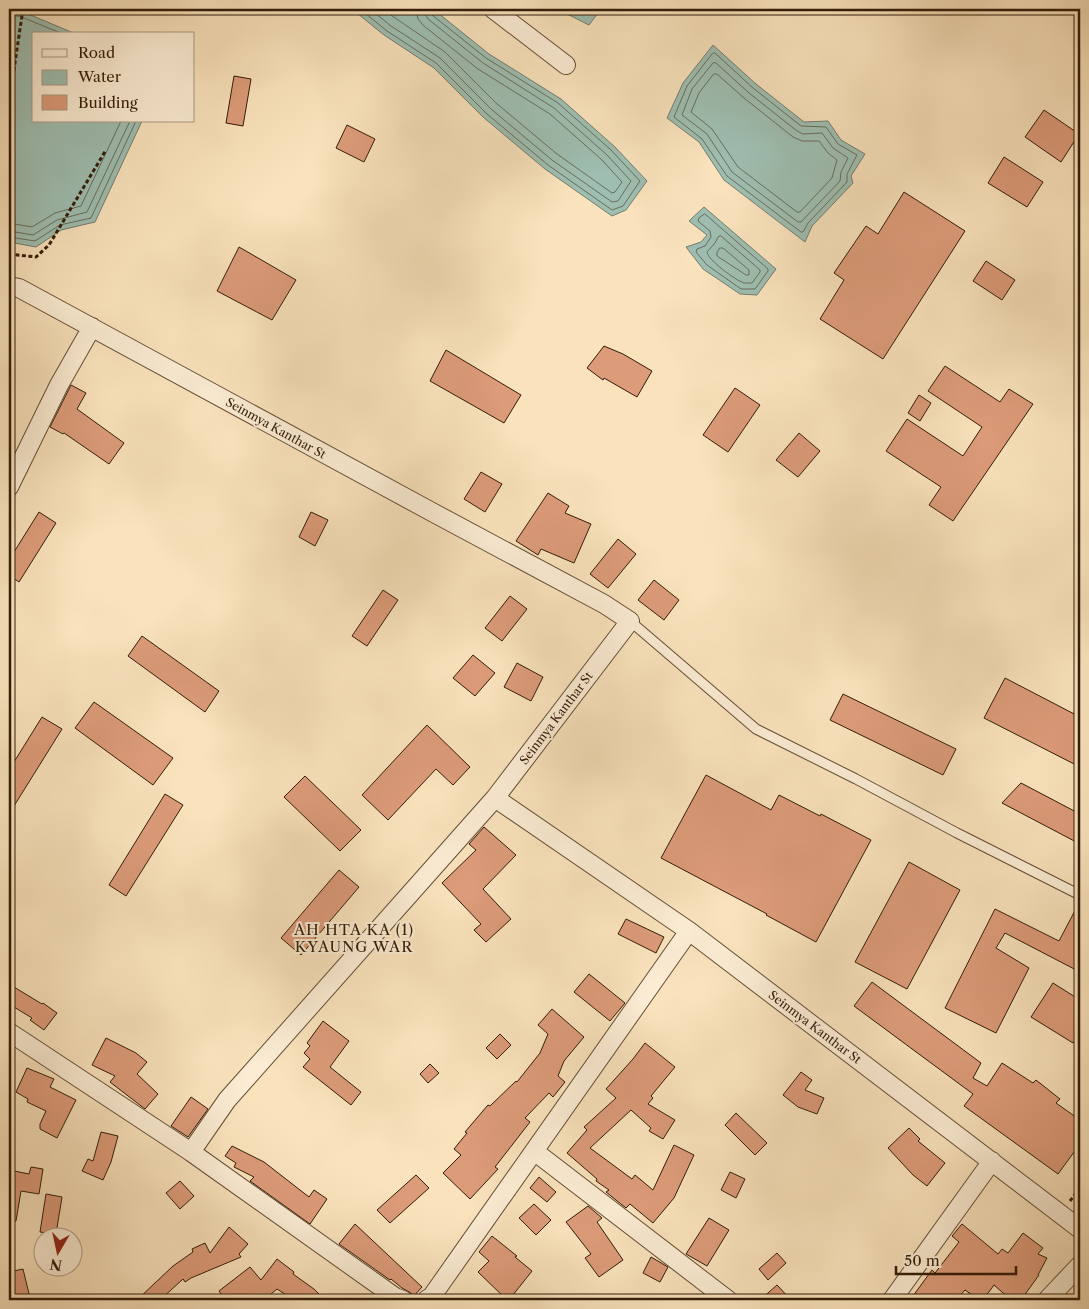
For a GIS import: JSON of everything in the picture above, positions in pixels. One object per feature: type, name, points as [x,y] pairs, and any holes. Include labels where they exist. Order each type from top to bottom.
[{"type":"street","points":[[493,9],[566,65]]},
{"type":"street","name":"Seinmya Kanthar St","points":[[9,286],[19,288],[92,327],[604,604],[630,621],[494,798],[689,931],[1080,1229]]},
{"type":"street","points":[[9,487],[59,385],[92,327]]},
{"type":"street","points":[[191,1152],[227,1100],[494,798]]},
{"type":"street","points":[[426,1300],[432,1296],[689,931]]},
{"type":"street","points":[[9,1032],[191,1152],[395,1297],[404,1300]]},
{"type":"street","points":[[534,1151],[728,1300]]},
{"type":"street","points":[[892,1300],[992,1162]]},
{"type":"street","points":[[1047,1300],[1080,1265]]},
{"type":"lane","points":[[630,621],[756,728],[1080,895]]},
{"type":"path","points":[[9,103],[23,9]]},
{"type":"path","points":[[9,254],[36,257],[49,245],[106,150]]},
{"type":"water","points":[[352,9],[433,9],[489,54],[561,99],[615,147],[647,181],[626,210],[612,216],[545,169],[483,117],[434,68],[384,35]]},
{"type":"water","points":[[557,9],[601,9],[589,25]]},
{"type":"water","points":[[21,11],[71,32],[32,32],[32,122],[142,122],[95,222],[61,230],[36,247],[9,242],[9,12]]},
{"type":"water","points":[[713,45],[756,84],[804,122],[828,121],[841,140],[865,154],[851,176],[853,183],[812,226],[805,242],[724,180],[699,142],[667,118],[683,83]]},
{"type":"water","points":[[704,207],[776,269],[757,295],[740,294],[703,269],[686,247],[701,242],[707,235],[689,221]]},
{"type":"building","points":[[234,76],[251,79],[243,126],[226,123]]},
{"type":"building","points":[[1044,110],[1079,134],[1061,162],[1025,137]]},
{"type":"building","points":[[347,125],[375,139],[364,162],[336,148]]},
{"type":"building","points":[[1004,157],[1043,182],[1027,207],[988,183]]},
{"type":"building","points":[[904,192],[965,231],[883,359],[820,319],[844,280],[834,273],[866,226],[878,234]]},
{"type":"building","points":[[239,247],[296,280],[272,320],[217,291]]},
{"type":"building","points":[[986,261],[1015,280],[1002,300],[973,281]]},
{"type":"building","points":[[604,346],[623,354],[652,371],[637,397],[604,378],[603,380],[587,368]]},
{"type":"building","points":[[446,350],[521,395],[504,423],[430,381]]},
{"type":"building","points":[[945,366],[1000,402],[1009,389],[1033,404],[953,521],[929,505],[941,487],[886,451],[907,419],[963,456],[982,427],[928,391]]},
{"type":"building","points":[[71,385],[86,393],[77,409],[124,443],[109,464],[64,433],[50,427]]},
{"type":"building","points":[[735,388],[760,405],[728,452],[703,435]]},
{"type":"building","points":[[919,395],[931,403],[920,421],[908,413]]},
{"type":"building","points":[[799,433],[820,451],[798,477],[776,460]]},
{"type":"building","points":[[481,472],[502,484],[485,512],[464,499]]},
{"type":"building","points":[[548,493],[569,506],[565,513],[591,524],[574,563],[541,549],[538,555],[516,541]]},
{"type":"building","points":[[39,512],[56,523],[19,582],[9,575],[9,560]]},
{"type":"building","points":[[311,512],[328,520],[315,546],[299,537]]},
{"type":"building","points":[[618,539],[636,554],[608,588],[590,574]]},
{"type":"building","points":[[654,580],[679,600],[664,620],[638,600]]},
{"type":"building","points":[[383,590],[398,600],[367,646],[352,636]]},
{"type":"building","points":[[510,596],[527,609],[502,641],[485,628]]},
{"type":"building","points":[[142,636],[219,691],[205,712],[128,656]]},
{"type":"building","points":[[473,655],[495,673],[475,696],[453,678]]},
{"type":"building","points":[[517,663],[543,677],[531,701],[504,687]]},
{"type":"building","points":[[1005,678],[1080,717],[1080,767],[984,718]]},
{"type":"building","points":[[843,694],[956,749],[943,775],[830,720]]},
{"type":"building","points":[[94,702],[173,758],[153,785],[75,728]]},
{"type":"building","points":[[42,717],[62,729],[9,814],[9,770]]},
{"type":"building","points":[[427,725],[470,767],[453,785],[436,769],[388,820],[362,795]]},
{"type":"building","points":[[706,775],[771,810],[779,795],[871,840],[816,942],[661,858]]},
{"type":"building","points":[[305,776],[361,830],[340,851],[284,797]]},
{"type":"building","points":[[1021,783],[1080,814],[1080,844],[1002,803]]},
{"type":"building","points":[[165,794],[183,805],[126,896],[109,885]]},
{"type":"building","points":[[484,827],[516,855],[483,889],[511,919],[486,942],[474,930],[481,924],[442,883],[476,850],[469,844]]},
{"type":"building","points":[[909,862],[960,890],[907,989],[855,962]]},
{"type":"building","points":[[339,870],[359,887],[301,955],[281,938]]},
{"type":"building","points":[[1080,901],[1080,972],[1005,933],[996,948],[1029,968],[996,1033],[945,1008],[995,909],[1059,941]]},
{"type":"building","points":[[626,919],[664,937],[656,953],[618,934]]},
{"type":"building","points":[[589,974],[625,1003],[610,1021],[574,992]]},
{"type":"building","points":[[872,982],[981,1063],[973,1078],[987,1086],[1002,1063],[1033,1083],[1036,1080],[1060,1099],[1056,1103],[1080,1120],[1080,1144],[1058,1174],[964,1106],[973,1094],[854,1006]]},
{"type":"building","points":[[1053,983],[1080,1000],[1080,1032],[1073,1043],[1031,1017]]},
{"type":"building","points":[[9,984],[57,1013],[44,1030],[30,1020],[32,1018],[9,1004]]},
{"type":"building","points":[[552,1009],[584,1037],[564,1061],[558,1076],[565,1082],[553,1097],[549,1093],[525,1118],[530,1122],[495,1167],[498,1169],[470,1199],[443,1173],[461,1155],[454,1149],[467,1133],[465,1132],[488,1105],[490,1106],[517,1082],[540,1053],[548,1034],[538,1025]]},
{"type":"building","points":[[323,1021],[349,1041],[330,1067],[361,1092],[351,1105],[303,1067],[310,1059],[304,1053],[310,1046],[307,1043]]},
{"type":"building","points":[[500,1034],[511,1045],[497,1059],[486,1048]]},
{"type":"building","points":[[106,1038],[136,1053],[147,1062],[137,1074],[158,1094],[145,1109],[110,1082],[115,1076],[92,1065]]},
{"type":"building","points":[[645,1043],[675,1067],[651,1096],[653,1098],[648,1104],[675,1120],[663,1139],[649,1131],[651,1128],[631,1110],[590,1148],[632,1179],[635,1175],[653,1190],[674,1145],[694,1155],[674,1198],[653,1223],[630,1204],[626,1208],[606,1192],[609,1190],[596,1181],[597,1179],[567,1153],[587,1130],[584,1127],[616,1098],[606,1089]]},
{"type":"building","points":[[430,1064],[439,1073],[428,1083],[420,1074]]},
{"type":"building","points":[[27,1068],[54,1079],[50,1087],[76,1100],[57,1138],[40,1129],[40,1124],[46,1111],[27,1102],[28,1099],[16,1092]]},
{"type":"building","points":[[801,1072],[812,1080],[805,1090],[824,1098],[817,1114],[798,1107],[783,1095]]},
{"type":"building","points":[[191,1097],[208,1109],[188,1137],[171,1126]]},
{"type":"building","points":[[736,1113],[767,1143],[755,1155],[725,1125]]},
{"type":"building","points":[[909,1128],[920,1139],[918,1141],[945,1163],[927,1186],[913,1175],[888,1148]]},
{"type":"building","points":[[101,1132],[118,1136],[111,1162],[103,1180],[82,1171],[88,1159],[93,1161]]},
{"type":"building","points":[[232,1146],[264,1162],[309,1197],[314,1190],[327,1199],[310,1224],[250,1181],[254,1177],[234,1167],[236,1163],[225,1156]]},
{"type":"building","points":[[31,1167],[43,1169],[39,1194],[21,1191],[16,1221],[9,1220],[9,1170],[29,1174]]},
{"type":"building","points":[[730,1172],[745,1179],[736,1198],[721,1190]]},
{"type":"building","points":[[416,1175],[429,1188],[390,1223],[377,1210]]},
{"type":"building","points":[[539,1177],[556,1192],[547,1202],[530,1188]]},
{"type":"building","points":[[180,1181],[194,1196],[180,1209],[166,1193]]},
{"type":"building","points":[[46,1194],[62,1197],[57,1226],[41,1226]]},
{"type":"building","points":[[534,1204],[551,1220],[536,1235],[519,1218]]},
{"type":"building","points":[[588,1206],[602,1218],[597,1222],[623,1260],[599,1277],[585,1258],[591,1254],[566,1222]]},
{"type":"building","points":[[709,1218],[729,1230],[707,1266],[686,1254]]},
{"type":"building","points":[[355,1224],[422,1287],[413,1297],[411,1293],[339,1244]]},
{"type":"building","points":[[962,1224],[998,1254],[1002,1249],[1008,1253],[1023,1233],[1043,1248],[1038,1254],[1047,1258],[1039,1275],[1021,1300],[1011,1300],[994,1285],[983,1300],[979,1300],[965,1290],[956,1300],[910,1300],[932,1270],[935,1273],[959,1242],[952,1236]]},
{"type":"building","points":[[229,1227],[248,1244],[239,1254],[241,1257],[185,1282],[183,1279],[160,1300],[137,1300],[173,1266],[193,1252],[192,1249],[205,1243],[210,1253]]},
{"type":"building","points":[[492,1236],[532,1271],[509,1300],[478,1272],[489,1261],[479,1252]]},
{"type":"building","points":[[777,1253],[786,1263],[768,1280],[759,1269]]},
{"type":"building","points":[[651,1257],[668,1267],[660,1282],[643,1273]]},
{"type":"building","points":[[277,1259],[325,1300],[294,1300],[277,1289],[264,1300],[226,1300],[219,1291],[250,1267],[261,1280]]},
{"type":"building","points":[[23,1269],[30,1298],[13,1300],[9,1284],[9,1272]]},
{"type":"building","points":[[777,1285],[791,1300],[760,1300]]},
{"type":"district","name":"AH HTA KA (1) KYAUNG WAR","points":[[354,938]]}]
